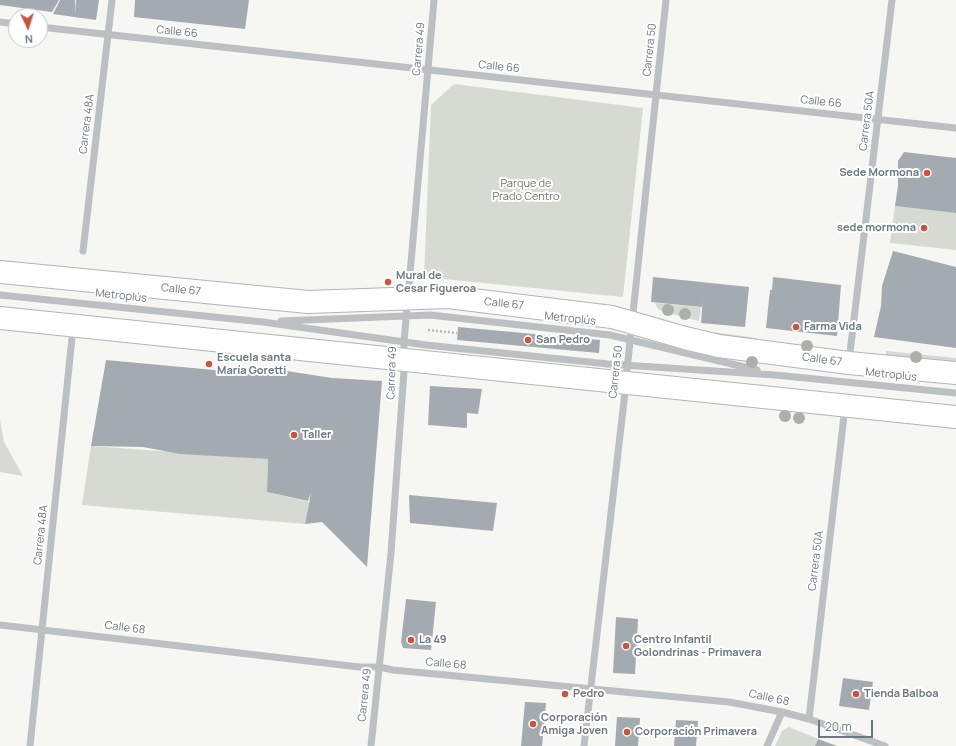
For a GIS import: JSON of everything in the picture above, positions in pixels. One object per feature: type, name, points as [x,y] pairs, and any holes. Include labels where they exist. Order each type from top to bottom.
[{"type":"main road","name":"Calle 67","points":[[0,272],[285,300],[407,307],[441,297],[464,299],[583,312],[631,331],[684,338],[719,346],[849,363],[956,373]]},
{"type":"main road","points":[[0,318],[73,326],[404,351],[627,374],[845,405],[956,417]]},
{"type":"street","name":"Carrera 48A","points":[[83,251],[112,0]]},
{"type":"street","name":"Carrera 49","points":[[371,746],[391,553],[407,307],[434,0]]},
{"type":"street","name":"Carrera 50","points":[[584,746],[627,374],[666,0]]},
{"type":"street","name":"Carrera 50A","points":[[849,363],[892,0]]},
{"type":"street","name":"Calle 66","points":[[48,28],[956,128]]},
{"type":"street","name":"Metroplús","points":[[0,295],[263,322],[404,351]]},
{"type":"street","name":"Metroplús","points":[[263,322],[407,307]]},
{"type":"street","name":"Carrera 48A","points":[[30,746],[73,326]]},
{"type":"street","name":"Metroplús","points":[[631,331],[775,375]]},
{"type":"street","name":"Metroplús","points":[[627,374],[775,375],[956,393]]},
{"type":"street","name":"Carrera 50A","points":[[809,719],[845,405]]},
{"type":"street","name":"Calle 68","points":[[0,625],[359,667],[379,667],[394,670],[729,702],[782,712],[809,719],[885,746]]},
{"type":"street","points":[[767,746],[782,712]]},
{"type":"path","points":[[428,330],[458,333]]},
{"type":"green space","name":"Parque de Prado Centro","points":[[454,84],[643,108],[623,297],[424,277],[431,105]]},
{"type":"green space","name":"sede mormona","points":[[895,206],[956,213],[956,250],[890,243]]},
{"type":"green space","points":[[655,303],[701,307],[699,321],[665,312],[658,309]]},
{"type":"green space","points":[[712,332],[757,338],[757,342],[712,336]]},
{"type":"green space","points":[[886,351],[956,358],[956,362],[886,355]]},
{"type":"green space","points":[[0,420],[4,442],[23,476],[0,472]]},
{"type":"green space","points":[[91,446],[268,459],[267,492],[309,502],[305,524],[82,505]]},
{"type":"green space","points":[[789,727],[837,746],[775,746],[782,731]]},
{"type":"building","points":[[0,0],[59,0],[52,12],[48,11],[48,8],[22,8],[0,5]]},
{"type":"building","points":[[60,0],[75,0],[75,14],[76,0],[99,0],[96,20],[53,14]]},
{"type":"building","points":[[135,0],[249,0],[245,29],[134,17]]},
{"type":"building","name":"Sede Mormona","points":[[904,152],[956,158],[956,213],[895,206],[898,185],[898,161]]},
{"type":"building","points":[[893,251],[956,267],[956,348],[874,337],[881,306],[882,286]]},
{"type":"building","points":[[653,277],[749,287],[745,327],[701,323],[703,296],[702,307],[651,302]]},
{"type":"building","points":[[773,277],[841,285],[837,336],[766,328],[770,290],[772,290]]},
{"type":"building","name":"San Pedro","points":[[458,327],[600,340],[599,353],[457,340]]},
{"type":"building","points":[[106,360],[279,376],[280,370],[332,378],[382,381],[367,567],[322,522],[305,524],[311,493],[308,501],[267,492],[268,459],[180,454],[143,447],[91,446]]},
{"type":"building","points":[[430,386],[482,389],[478,414],[467,413],[467,428],[428,425]]},
{"type":"building","points":[[409,495],[497,503],[493,531],[410,523]]},
{"type":"building","points":[[406,599],[436,602],[431,650],[403,648],[401,642]]},
{"type":"building","name":"Centro Infantil Golondrinas - Primavera","points":[[616,617],[638,619],[635,674],[613,673]]},
{"type":"building","name":"Tienda Balboa","points":[[843,678],[873,682],[869,710],[839,706]]},
{"type":"building","name":"Corporación Amiga Joven","points":[[525,702],[546,703],[542,746],[521,746]]},
{"type":"building","name":"Corporación Primavera","points":[[617,717],[640,718],[638,746],[615,746]]},
{"type":"building","points":[[676,720],[698,721],[696,746],[674,746]]},
{"type":"building","points":[[818,739],[837,746],[815,746]]},
{"type":"place","name":"Sede Mormona","points":[[927,173]]},
{"type":"place","name":"sede mormona","points":[[924,228]]},
{"type":"place","name":"Mural de Cesar Figueroa","points":[[388,282]]},
{"type":"place","name":"Farma Vida","points":[[796,327]]},
{"type":"place","name":"San Pedro","points":[[528,340]]},
{"type":"place","name":"Escuela santa María Goretti","points":[[209,364]]},
{"type":"place","name":"Taller","points":[[294,435]]},
{"type":"place","name":"La 49","points":[[411,640]]},
{"type":"place","name":"Centro Infantil Golondrinas - Primavera","points":[[626,646]]},
{"type":"place","name":"Pedro","points":[[565,694]]},
{"type":"place","name":"Tienda Balboa","points":[[856,694]]},
{"type":"place","name":"Corporación Amiga Joven","points":[[533,724]]},
{"type":"place","name":"Corporación Primavera","points":[[627,732]]}]
